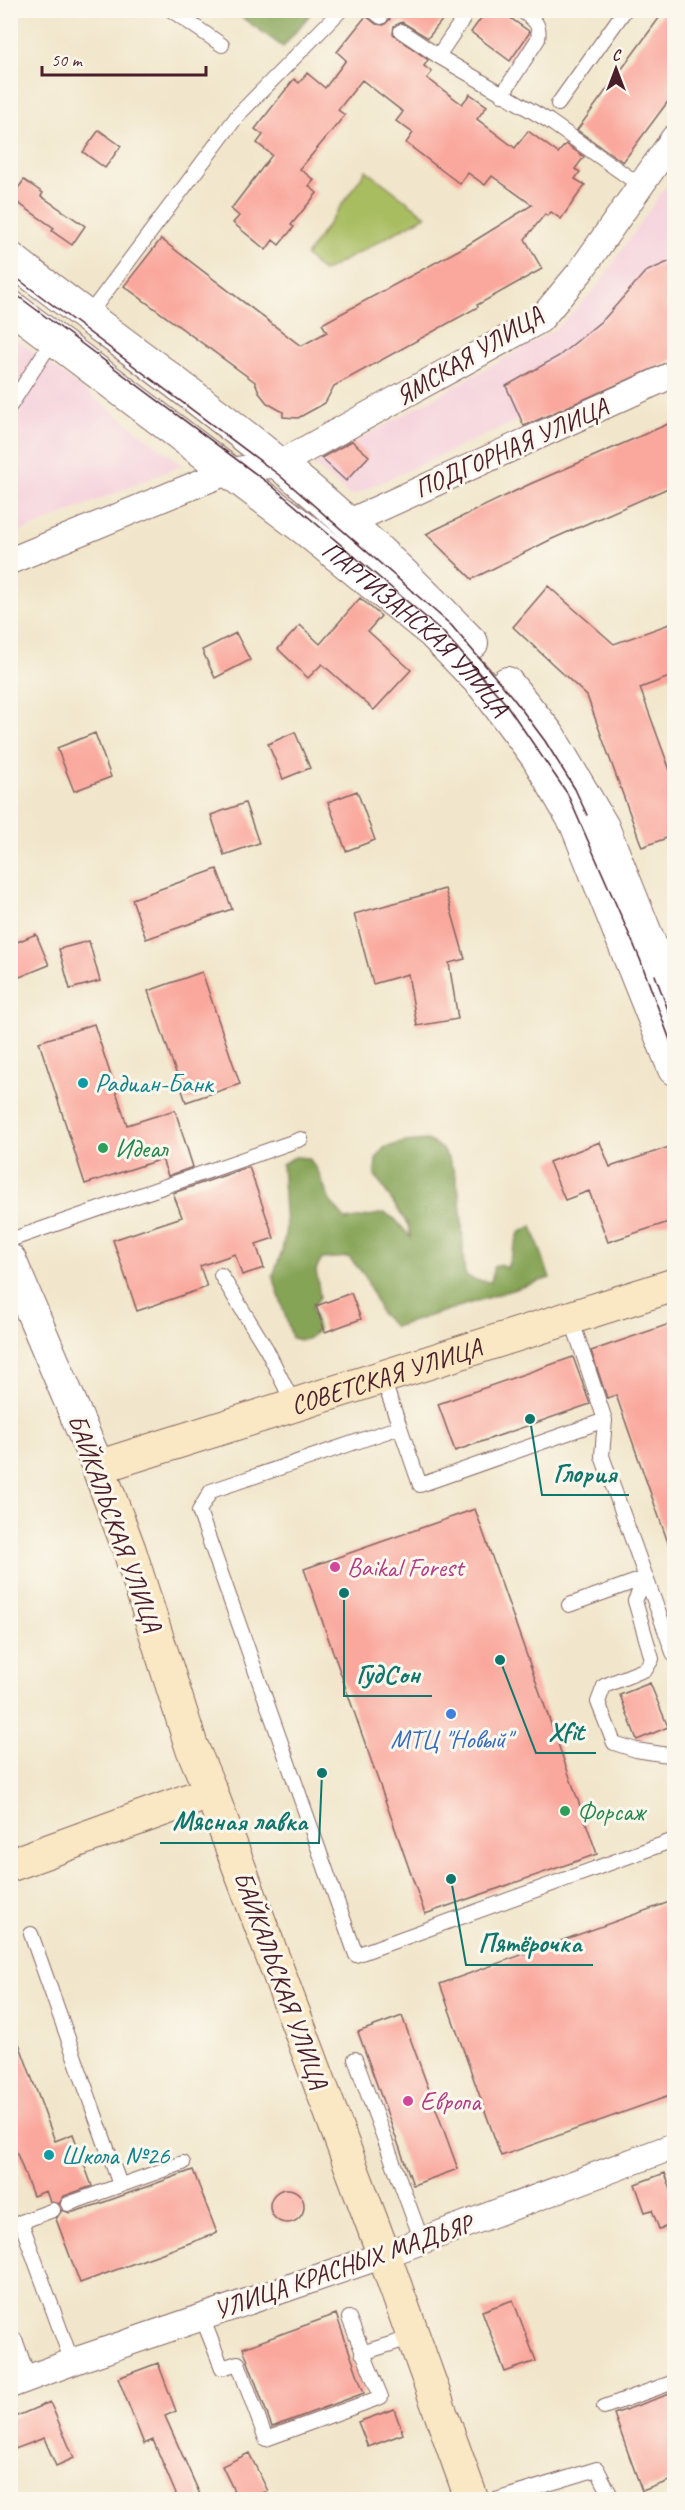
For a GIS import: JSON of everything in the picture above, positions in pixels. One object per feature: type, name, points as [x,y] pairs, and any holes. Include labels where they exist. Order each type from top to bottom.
[{"type":"main road","name":"СОВЕТСКАЯ УЛИЦА","points":[[98,1467],[675,1285]]},
{"type":"main road","name":"БАЙКАЛЬСКАЯ УЛИЦА","points":[[98,1467],[129,1549],[191,1745],[211,1792],[384,2255],[472,2499]]},
{"type":"main road","points":[[10,1865],[211,1792]]},
{"type":"street","name":"ЯМСКАЯ УЛИЦА","points":[[229,471],[279,464],[540,320],[580,272],[675,138]]},
{"type":"street","name":"ПАРТИЗАНСКАЯ УЛИЦА","points":[[10,258],[190,393],[279,464],[405,573],[485,656],[548,734],[603,827],[675,1003]]},
{"type":"street","name":"ПАРТИЗАНСКАЯ УЛИЦА","points":[[10,306],[229,471],[432,632],[484,686],[537,757],[576,824],[675,1069]]},
{"type":"street","name":"ПОДГОРНАЯ УЛИЦА","points":[[347,523],[675,374]]},
{"type":"street","points":[[10,561],[229,471]]},
{"type":"street","name":"БАЙКАЛЬСКАЯ УЛИЦА","points":[[10,1260],[98,1467]]},
{"type":"street","name":"УЛИЦА КРАСНЫХ МАДЬЯР","points":[[17,2382],[384,2255],[675,2146]]},
{"type":"street","points":[[10,2343],[17,2382]]},
{"type":"lane","points":[[171,10],[222,45]]},
{"type":"lane","points":[[87,316],[238,115],[341,10]]},
{"type":"lane","points":[[438,56],[470,10]]},
{"type":"lane","points":[[502,95],[538,39],[540,30],[536,21],[520,10]]},
{"type":"lane","points":[[558,104],[625,10]]},
{"type":"lane","points":[[401,31],[502,95],[549,121],[641,186]]},
{"type":"lane","points":[[10,406],[54,338]]},
{"type":"lane","points":[[10,1240],[301,1139]]},
{"type":"lane","points":[[222,1275],[267,1350],[294,1405]]},
{"type":"lane","points":[[571,1318],[605,1420],[602,1456],[675,1655]]},
{"type":"lane","points":[[382,1377],[420,1485],[605,1420]]},
{"type":"lane","points":[[400,1427],[212,1491],[199,1511],[356,1955],[675,1840]]},
{"type":"lane","points":[[569,1605],[645,1578]]},
{"type":"lane","points":[[645,1578],[635,1601],[652,1659],[646,1669],[604,1686],[598,1702],[614,1743],[636,1750],[675,1756]]},
{"type":"lane","points":[[31,1934],[120,2186]]},
{"type":"lane","points":[[355,2059],[422,2241]]},
{"type":"lane","points":[[68,2204],[183,2163]]},
{"type":"lane","points":[[53,2210],[21,2222],[72,2362]]},
{"type":"lane","points":[[202,2317],[222,2368],[238,2363],[266,2439],[381,2397],[349,2318]]},
{"type":"lane","points":[[363,2353],[413,2337]]},
{"type":"lane","points":[[604,2407],[675,2382]]},
{"type":"lane","points":[[496,2499],[597,2469],[614,2499]]},
{"type":"shaded area","points":[[674,174],[674,349],[351,496],[314,465],[555,330],[596,288]]},
{"type":"shaded area","points":[[11,335],[183,465],[11,536]]},
{"type":"green space","points":[[233,11],[313,11],[283,47]]},
{"type":"green space","points":[[366,170],[426,216],[323,272],[306,256]]},
{"type":"green space","points":[[427,1140],[443,1150],[456,1178],[461,1210],[465,1274],[474,1280],[491,1282],[494,1267],[500,1264],[507,1268],[519,1233],[532,1226],[550,1278],[395,1327],[381,1314],[365,1276],[349,1257],[322,1259],[316,1270],[320,1297],[312,1308],[318,1329],[307,1339],[292,1338],[273,1276],[282,1251],[286,1228],[282,1164],[295,1157],[309,1158],[318,1171],[330,1201],[346,1220],[385,1213],[395,1219],[411,1238],[408,1225],[375,1175],[376,1159],[384,1148],[405,1142]]},
{"type":"building","points":[[387,10],[450,10],[428,38],[402,22],[394,26],[393,34],[428,60],[424,66],[432,72],[427,78],[462,104],[470,94],[487,106],[477,119],[515,148],[528,131],[558,153],[566,144],[584,157],[575,169],[580,172],[575,179],[585,185],[561,219],[551,212],[547,216],[545,214],[525,239],[542,269],[334,386],[325,403],[298,418],[283,417],[283,412],[267,403],[255,382],[124,286],[161,239],[301,346],[327,332],[322,324],[466,246],[532,205],[492,176],[485,185],[468,173],[460,184],[406,143],[413,133],[396,121],[403,112],[362,80],[338,110],[345,115],[300,169],[314,180],[309,186],[317,193],[291,225],[294,227],[279,245],[273,240],[266,250],[233,223],[239,216],[231,209],[272,155],[257,143],[263,135],[255,129],[294,79],[299,83],[307,73],[325,88],[346,60],[337,52],[366,16],[376,24],[384,25],[390,19]]},
{"type":"building","points":[[487,10],[499,10],[530,32],[510,61],[471,32]]},
{"type":"building","points":[[665,10],[675,10],[675,92],[623,162],[577,130]]},
{"type":"building","points":[[99,130],[121,146],[105,168],[83,152]]},
{"type":"building","points":[[24,180],[43,193],[41,196],[85,226],[72,245],[52,231],[54,228],[11,198]]},
{"type":"building","points":[[675,259],[675,359],[524,426],[506,386],[559,356],[605,318],[645,272]]},
{"type":"building","points":[[675,421],[675,485],[552,539],[472,579],[426,534],[530,484]]},
{"type":"building","points":[[352,441],[369,456],[346,481],[321,458]]},
{"type":"building","points":[[548,586],[614,644],[675,622],[675,675],[640,688],[675,784],[675,835],[642,847],[587,696],[513,627]]},
{"type":"building","points":[[360,598],[381,616],[368,631],[411,670],[374,710],[322,664],[308,678],[278,649],[300,625],[320,644]]},
{"type":"building","points":[[236,633],[250,660],[215,678],[202,650]]},
{"type":"building","points":[[295,732],[310,768],[283,779],[268,744]]},
{"type":"building","points":[[95,733],[111,777],[74,791],[57,748]]},
{"type":"building","points":[[357,791],[375,840],[346,851],[328,802]]},
{"type":"building","points":[[245,803],[259,843],[224,855],[211,815]]},
{"type":"building","points":[[217,869],[232,909],[146,939],[132,899]]},
{"type":"building","points":[[445,889],[465,959],[449,963],[458,1019],[417,1026],[408,974],[373,984],[354,914]]},
{"type":"building","points":[[36,934],[49,965],[10,981],[10,945]]},
{"type":"building","points":[[89,941],[100,981],[70,989],[59,949]]},
{"type":"building","points":[[202,972],[240,1084],[186,1102],[148,991]]},
{"type":"building","name":"Радиан-Банк","points":[[94,1024],[127,1125],[175,1110],[193,1167],[168,1176],[162,1159],[85,1184],[39,1042]]},
{"type":"building","points":[[600,1142],[610,1167],[675,1145],[675,1220],[608,1242],[589,1191],[565,1200],[549,1162]]},
{"type":"building","points":[[249,1167],[274,1238],[256,1244],[264,1268],[242,1275],[235,1254],[200,1266],[207,1287],[137,1311],[113,1240],[182,1217],[173,1193]]},
{"type":"building","points":[[351,1293],[361,1319],[325,1332],[316,1306]]},
{"type":"building","points":[[675,1322],[675,1553],[672,1554],[616,1395],[607,1398],[591,1351]]},
{"type":"building","points":[[573,1357],[590,1404],[455,1451],[438,1404]]},
{"type":"building","name":"МТЦ \"Новый\"","points":[[475,1509],[597,1854],[425,1914],[304,1569]]},
{"type":"building","points":[[650,1683],[668,1727],[637,1740],[620,1695]]},
{"type":"building","points":[[675,1900],[675,2094],[501,2156],[440,1984]]},
{"type":"building","name":"Европа","points":[[402,2016],[458,2169],[413,2185],[358,2032]]},
{"type":"building","points":[[10,2027],[13,2027],[55,2141],[73,2134],[92,2186],[64,2196],[59,2204],[50,2202],[46,2191],[33,2196],[10,2135]]},
{"type":"building","name":"Школа №26","points":[[193,2170],[217,2233],[80,2283],[56,2219],[62,2210],[70,2213]]},
{"type":"building","points":[[665,2173],[675,2201],[675,2224],[659,2229],[652,2210],[645,2212],[635,2184]]},
{"type":"building","points":[[287,2189],[299,2194],[304,2206],[299,2218],[287,2223],[275,2218],[270,2206],[275,2194]]},
{"type":"building","points":[[513,2300],[536,2361],[505,2372],[482,2311]]},
{"type":"building","points":[[336,2314],[364,2393],[272,2427],[243,2348]]},
{"type":"building","points":[[158,2363],[176,2411],[165,2416],[202,2499],[178,2499],[153,2440],[144,2444],[118,2378]]},
{"type":"building","points":[[675,2392],[675,2479],[642,2491],[614,2414]]},
{"type":"building","points":[[50,2402],[74,2458],[56,2466],[44,2438],[10,2451],[10,2419]]},
{"type":"building","points":[[394,2409],[403,2434],[368,2447],[358,2422]]},
{"type":"building","points":[[249,2453],[268,2491],[249,2499],[238,2499],[222,2466]]},
{"type":"tram line","points":[[10,273],[279,475],[451,625],[513,698],[545,741],[575,789],[587,815]]},
{"type":"tram line","points":[[10,290],[272,486],[443,632],[506,704],[567,793],[640,959],[674,1051]]},
{"type":"tram line","points":[[655,975],[674,1026]]},
{"type":"place","name":"Радиан-Банк","points":[[83,1083]]},
{"type":"place","name":"Идеал","points":[[103,1148]]},
{"type":"place","name":"Глория","points":[[530,1419]]},
{"type":"place","name":"Baikal Forest","points":[[335,1567]]},
{"type":"place","name":"ГудСон","points":[[344,1593]]},
{"type":"place","name":"Xfit","points":[[500,1660]]},
{"type":"place","name":"МТЦ \"Новый\"","points":[[451,1714]]},
{"type":"place","name":"Мясная лавка","points":[[322,1773]]},
{"type":"place","name":"Форсаж","points":[[565,1811]]},
{"type":"place","name":"Пятёрочка","points":[[451,1879]]},
{"type":"place","name":"Европа","points":[[408,2101]]},
{"type":"place","name":"Школа №26","points":[[49,2155]]}]
